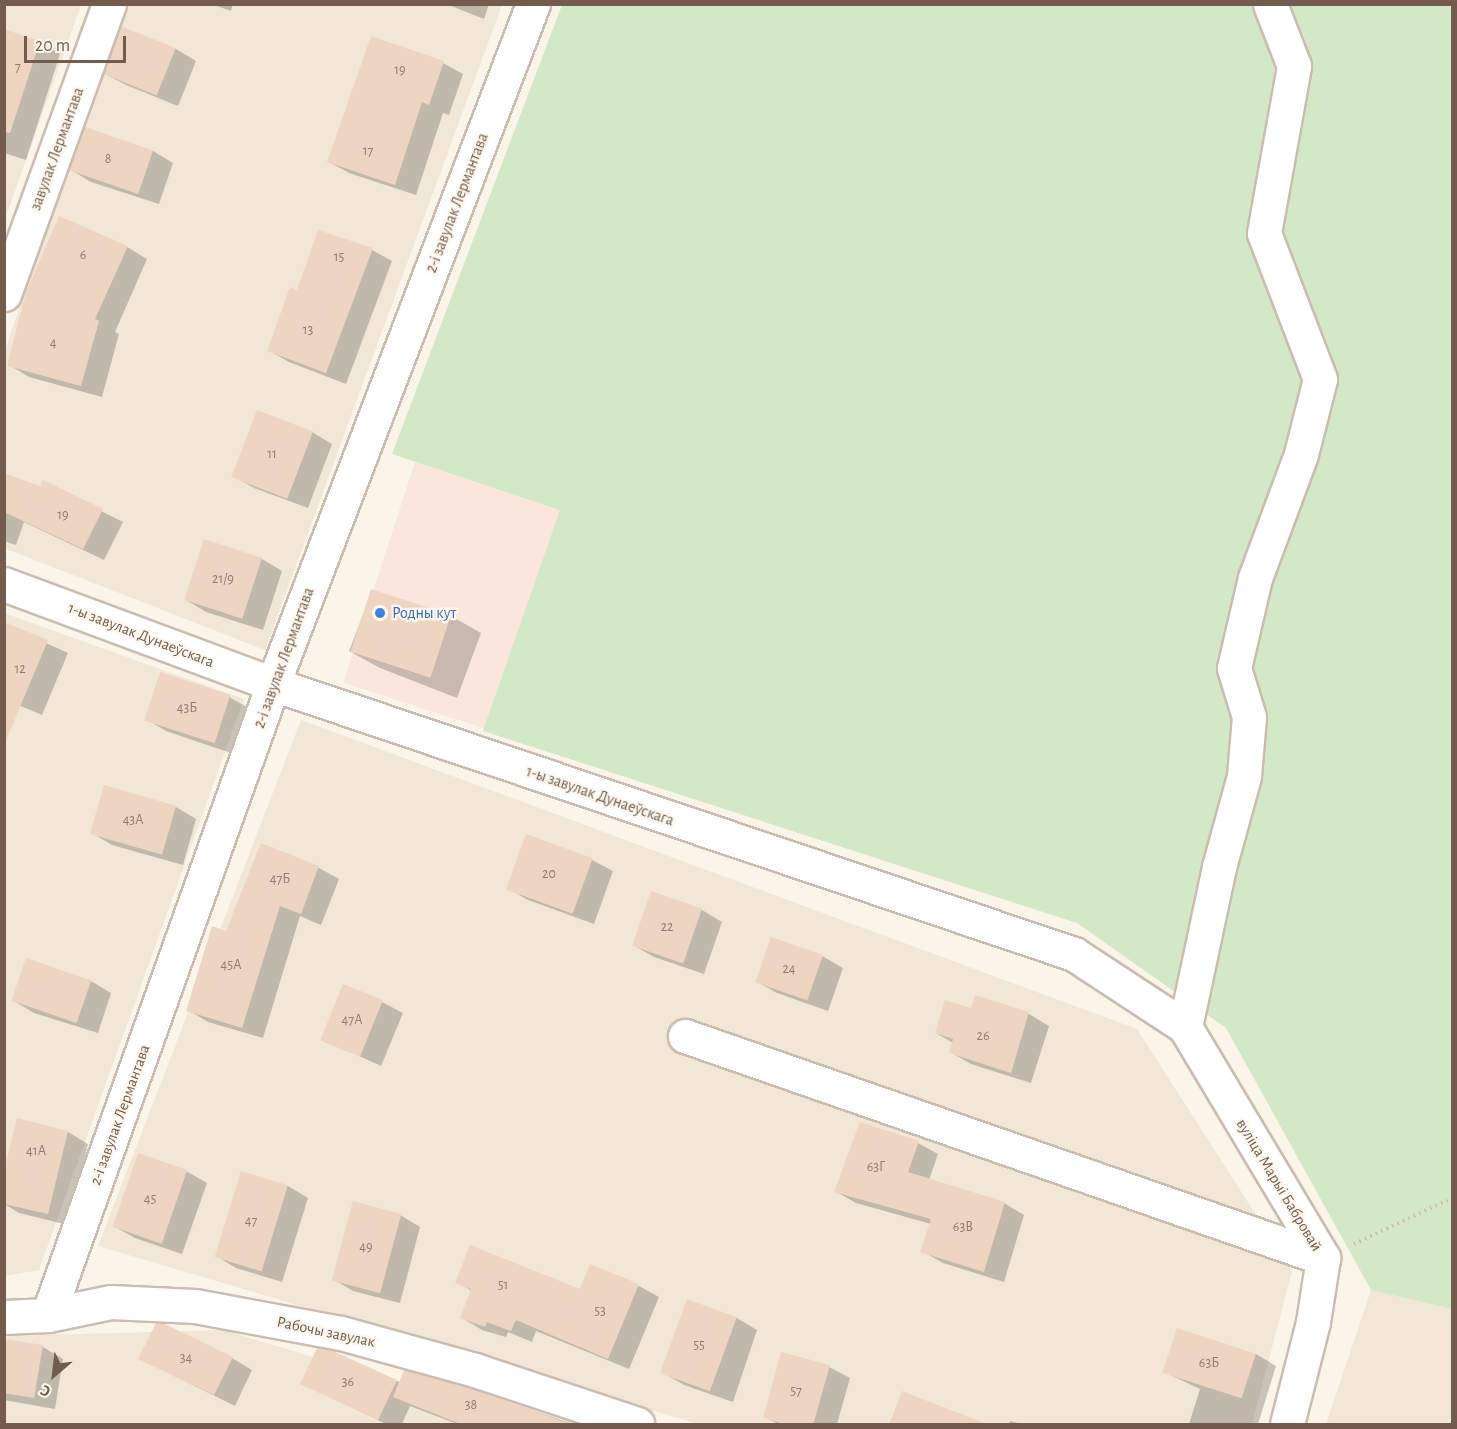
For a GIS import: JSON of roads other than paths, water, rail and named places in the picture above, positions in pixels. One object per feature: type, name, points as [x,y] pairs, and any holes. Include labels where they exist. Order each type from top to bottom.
[{"type":"street","name":"завулак Лермантава","points":[[4,294],[109,4]]},
{"type":"street","name":"2-і завулак Лермантава","points":[[48,1315],[273,684],[533,4]]},
{"type":"street","points":[[1185,1027],[1219,867],[1244,776],[1249,717],[1234,668],[1256,578],[1301,454],[1320,380],[1264,233],[1294,66],[1270,4]]},
{"type":"street","name":"1-ы завулак Дунаеўскага","points":[[4,584],[273,684],[1074,954],[1185,1027]]},
{"type":"street","name":"вуліца Марыі Бабровай","points":[[1185,1027],[1323,1258],[1313,1322],[1287,1425]]},
{"type":"street","points":[[685,1036],[1323,1258]]},
{"type":"street","name":"Рабочы завулак","points":[[4,1317],[48,1315],[111,1302],[195,1306],[341,1333],[475,1370],[637,1425]]},
{"type":"place","name":"Родны кут","points":[[380,613]]}]
